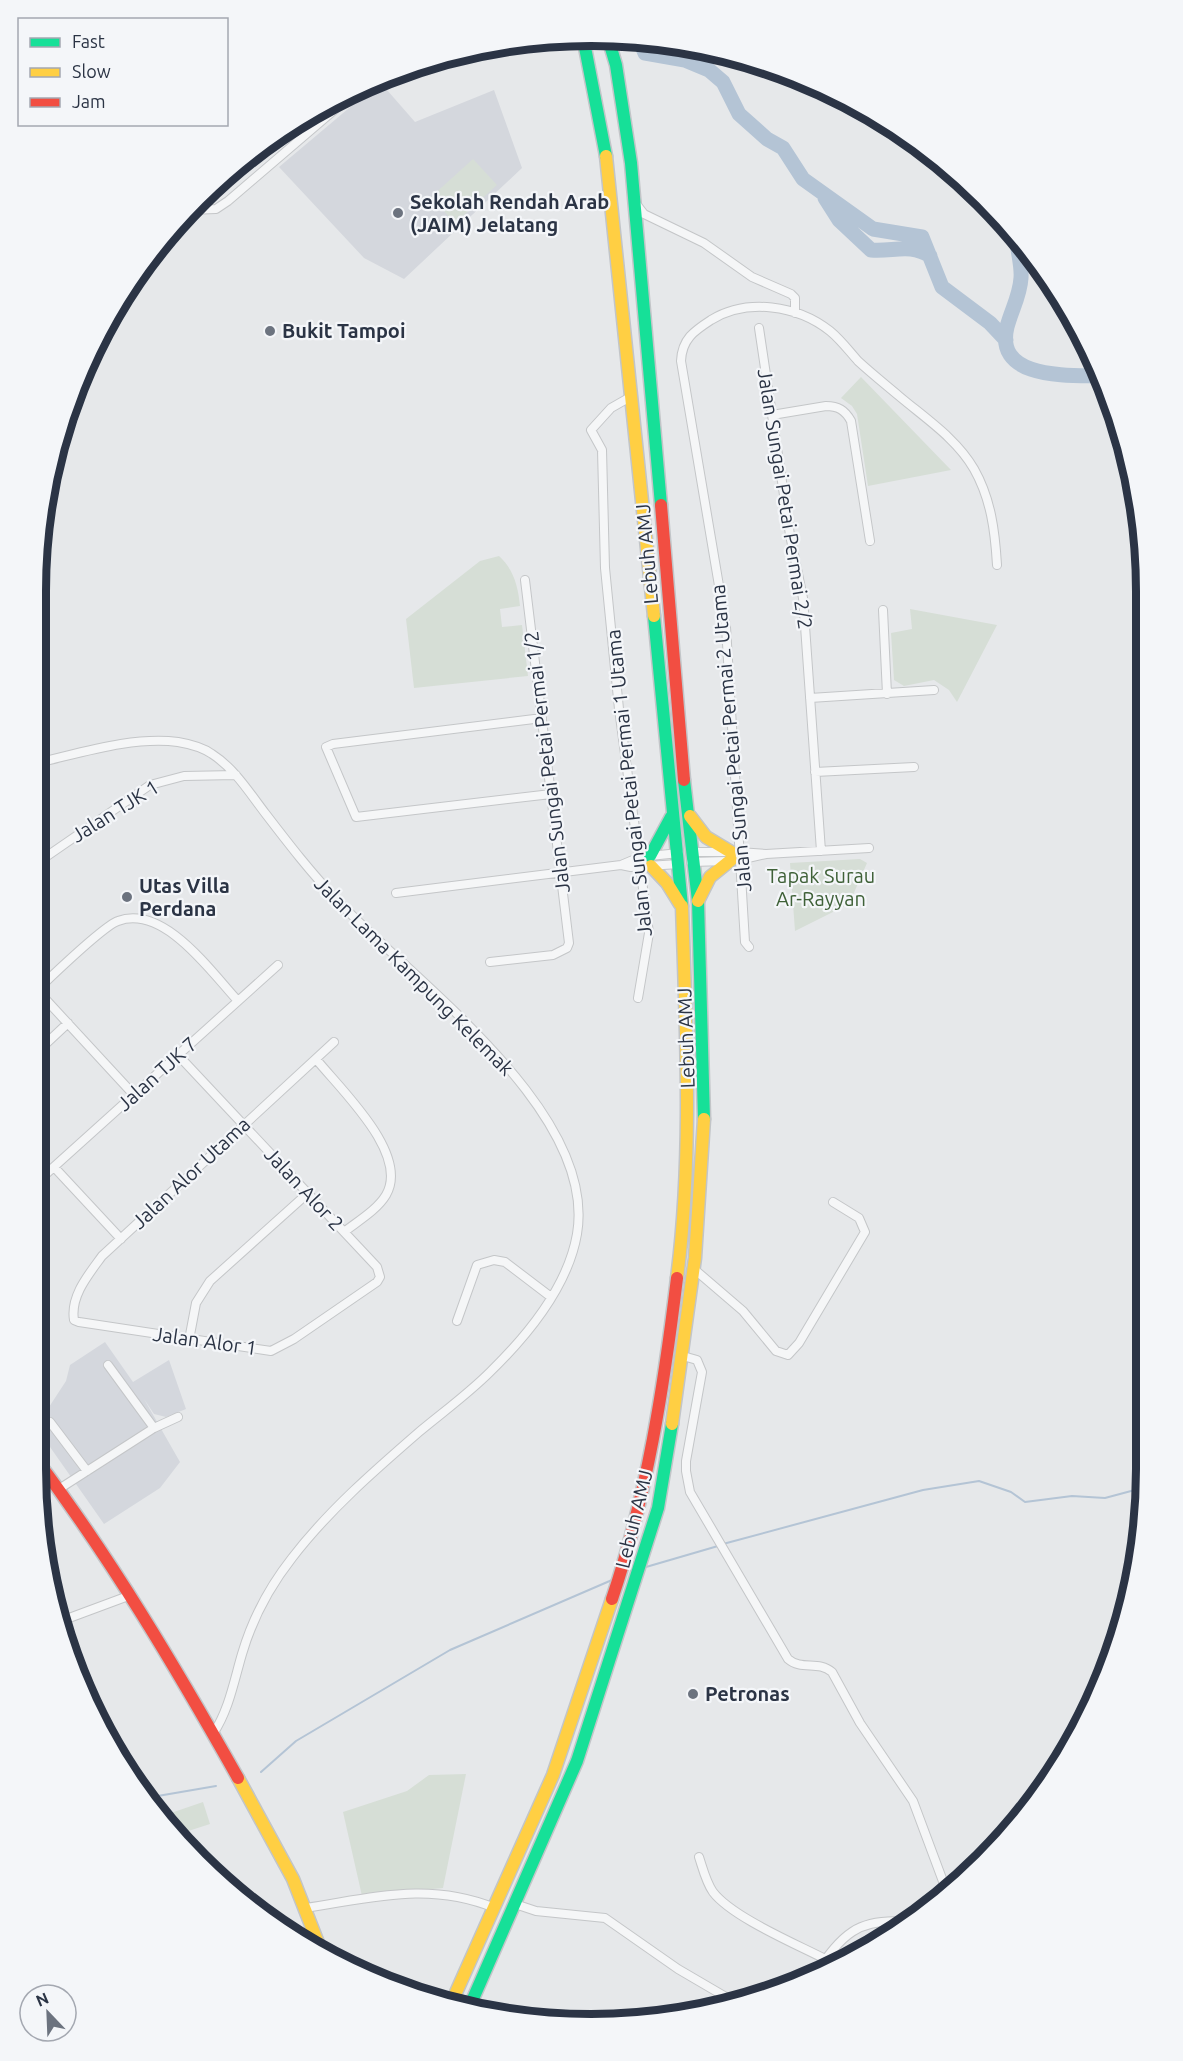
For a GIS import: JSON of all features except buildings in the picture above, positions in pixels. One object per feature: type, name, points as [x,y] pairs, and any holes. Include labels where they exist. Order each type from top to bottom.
[{"type":"main road","name":"Lebuh AMJ","points":[[454,1997],[553,1775],[627,1554],[655,1428],[680,1255],[688,1100],[682,907],[610,175],[585,46]]},
{"type":"main road","name":"Lebuh AMJ","points":[[472,2001],[578,1761],[658,1508],[683,1356],[694,1269],[704,1099],[698,901],[687,811],[631,163],[610,47]]},
{"type":"main road","points":[[687,811],[706,837],[736,856],[710,877],[698,901]]},
{"type":"main road","points":[[672,814],[667,829],[645,861],[667,882],[682,907]]},
{"type":"main road","points":[[46,1472],[131,1595],[213,1734],[260,1818],[305,1908],[317,1940]]},
{"type":"street","points":[[203,209],[216,208],[228,201],[329,114]]},
{"type":"street","points":[[634,202],[644,214],[704,243],[742,271],[791,294],[795,298],[795,313],[814,320],[829,330],[860,362],[967,458],[981,484],[990,508],[997,565]]},
{"type":"street","name":"Jalan Sungai Petai Permai 2 Utama","points":[[749,947],[745,942],[736,856],[726,627],[681,351],[690,335],[732,309],[756,307],[795,313]]},
{"type":"street","name":"Jalan Sungai Petai Permai 2/2","points":[[759,328],[790,535],[803,598],[821,851]]},
{"type":"street","name":"Jalan Sungai Petai Permai 1 Utama","points":[[633,396],[611,408],[591,430],[602,450],[605,568],[619,709],[645,861],[649,933],[638,998]]},
{"type":"street","points":[[772,415],[826,406],[834,406],[847,413],[851,421],[870,541]]},
{"type":"street","name":"Jalan Sungai Petai Permai 1/2","points":[[490,962],[553,955],[567,948],[569,943],[525,580]]},
{"type":"street","points":[[883,610],[887,694]]},
{"type":"street","points":[[810,699],[934,690]]},
{"type":"street","points":[[542,718],[333,744],[326,747],[356,817],[551,794]]},
{"type":"street","name":"Jalan Lama Kampung Kelemak","points":[[46,761],[107,748],[168,741],[182,742],[212,753],[236,775],[318,880],[500,1057],[544,1118],[569,1168],[576,1193],[579,1216],[573,1252],[551,1297],[534,1322],[490,1373],[370,1474],[291,1559],[268,1594],[251,1629],[225,1714],[213,1734]]},
{"type":"street","points":[[815,772],[915,766]]},
{"type":"street","name":"Jalan TJK 1","points":[[46,857],[150,785],[184,776],[236,775]]},
{"type":"street","points":[[396,892],[645,861],[868,848]]},
{"type":"street","points":[[46,982],[116,921],[135,918],[156,922],[174,933],[238,1001]]},
{"type":"street","name":"Jalan TJK 7","points":[[46,1174],[278,966]]},
{"type":"street","points":[[46,1000],[134,1095]]},
{"type":"street","points":[[46,1044],[68,1023]]},
{"type":"street","name":"Jalan Alor Utama","points":[[74,1320],[73,1304],[86,1278],[102,1256],[334,1042]]},
{"type":"street","name":"Jalan Alor 2","points":[[178,1055],[379,1272]]},
{"type":"street","points":[[316,1059],[380,1139],[391,1160],[392,1170],[387,1193],[380,1203],[344,1232]]},
{"type":"street","points":[[54,1167],[121,1239]]},
{"type":"street","points":[[189,1340],[196,1304],[210,1281],[308,1193]]},
{"type":"street","points":[[694,1269],[743,1311],[776,1351],[788,1355],[799,1344],[865,1232],[859,1218],[833,1202]]},
{"type":"street","points":[[457,1321],[477,1265],[494,1260],[505,1262],[551,1297]]},
{"type":"street","name":"Jalan Alor 1","points":[[74,1320],[189,1340],[271,1351],[350,1302],[377,1282],[379,1272]]},
{"type":"street","points":[[683,1356],[697,1360],[702,1372],[686,1461],[687,1481],[726,1555],[788,1659],[801,1666],[826,1667],[832,1672],[860,1723],[913,1801],[944,1885]]},
{"type":"street","points":[[108,1365],[154,1428]]},
{"type":"street","points":[[59,1489],[154,1428],[178,1417]]},
{"type":"street","points":[[50,1422],[87,1471]]},
{"type":"street","points":[[67,1619],[131,1595]]},
{"type":"street","points":[[699,1857],[707,1881],[720,1899],[750,1920],[825,1959]]},
{"type":"street","points":[[305,1908],[430,1891],[463,1896],[495,1908]]},
{"type":"street","points":[[515,1904],[536,1911],[605,1918],[678,1969],[726,1998]]},
{"type":"street","points":[[822,1963],[842,1937],[864,1924],[878,1921],[896,1922]]},
{"type":"shaded area","name":"Sekolah Rendah Arab (JAIM) Jelatang","points":[[385,87],[415,122],[494,90],[522,168],[404,279],[364,258],[279,167],[361,98]]},
{"type":"shaded area","points":[[105,1342],[133,1382],[169,1360],[186,1409],[166,1417],[154,1414],[144,1399],[180,1462],[160,1488],[104,1524],[46,1441],[46,1412],[66,1381],[70,1365]]},
{"type":"green space","points":[[473,159],[497,185],[455,223],[431,197]]},
{"type":"green space","points":[[861,377],[951,470],[868,486],[857,414],[852,406],[841,398]]},
{"type":"green space","points":[[499,556],[514,579],[520,606],[500,609],[502,627],[522,625],[528,676],[414,688],[406,619],[480,561]]},
{"type":"green space","points":[[910,609],[997,625],[957,702],[949,690],[934,680],[904,686],[894,680],[891,633],[912,629]]},
{"type":"green space","name":"Tapak Surau Ar-Rayyan","points":[[860,859],[867,863],[849,904],[795,931],[790,863]]},
{"type":"green space","points":[[466,1774],[443,1888],[362,1896],[343,1812],[407,1791],[429,1775]]},
{"type":"green space","points":[[203,1802],[210,1824],[185,1832],[169,1814]]},
{"type":"waterway","points":[[643,49],[645,53],[685,60],[709,70],[723,82],[739,114],[767,139],[783,148],[803,179],[873,229],[922,237],[942,287],[990,323],[1006,340]]},
{"type":"waterway","points":[[825,198],[839,220],[871,250],[908,249],[930,256]]},
{"type":"waterway","points":[[1019,254],[1020,285],[1007,327],[1006,344],[1012,357],[1023,366],[1037,371],[1092,376]]},
{"type":"waterway","points":[[723,1544],[923,1490],[979,1481],[1011,1492],[1025,1502],[1072,1496],[1105,1498],[1135,1490]]},
{"type":"waterway","points":[[646,1567],[718,1546]]},
{"type":"waterway","points":[[261,1772],[296,1741],[450,1650],[612,1580]]},
{"type":"waterway","points":[[156,1796],[216,1786]]},
{"type":"traffic: fast","points":[[585,46],[606,156]]},
{"type":"traffic: fast","points":[[611,47],[616,65],[631,163],[661,505]]},
{"type":"traffic: fast","points":[[654,616],[682,906]]},
{"type":"traffic: fast","points":[[684,780],[698,901],[704,1119]]},
{"type":"traffic: fast","points":[[650,856],[671,817]]},
{"type":"traffic: fast","points":[[472,2001],[577,1761],[658,1508],[672,1424]]},
{"type":"traffic: slow","points":[[606,156],[654,616]]},
{"type":"traffic: slow","points":[[690,816],[706,837],[731,852]]},
{"type":"traffic: slow","points":[[698,901],[710,877],[731,860]]},
{"type":"traffic: slow","points":[[651,866],[667,883],[680,904]]},
{"type":"traffic: slow","points":[[677,1278],[687,1138],[682,906]]},
{"type":"traffic: slow","points":[[672,1424],[695,1258],[704,1119]]},
{"type":"traffic: slow","points":[[454,1997],[553,1775],[612,1599]]},
{"type":"traffic: slow","points":[[238,1778],[293,1879],[317,1940]]},
{"type":"traffic: jam","points":[[661,505],[684,780]]},
{"type":"traffic: jam","points":[[612,1599],[645,1480],[666,1359],[677,1278]]},
{"type":"traffic: jam","points":[[46,1473],[117,1575],[238,1778]]},
{"type":"place","name":"Sekolah Rendah Arab (JAIM) Jelatang","points":[[398,213]]},
{"type":"place","name":"Bukit Tampoi","points":[[270,331]]},
{"type":"place","name":"Utas Villa Perdana","points":[[127,897]]},
{"type":"place","name":"Petronas","points":[[693,1694]]}]
